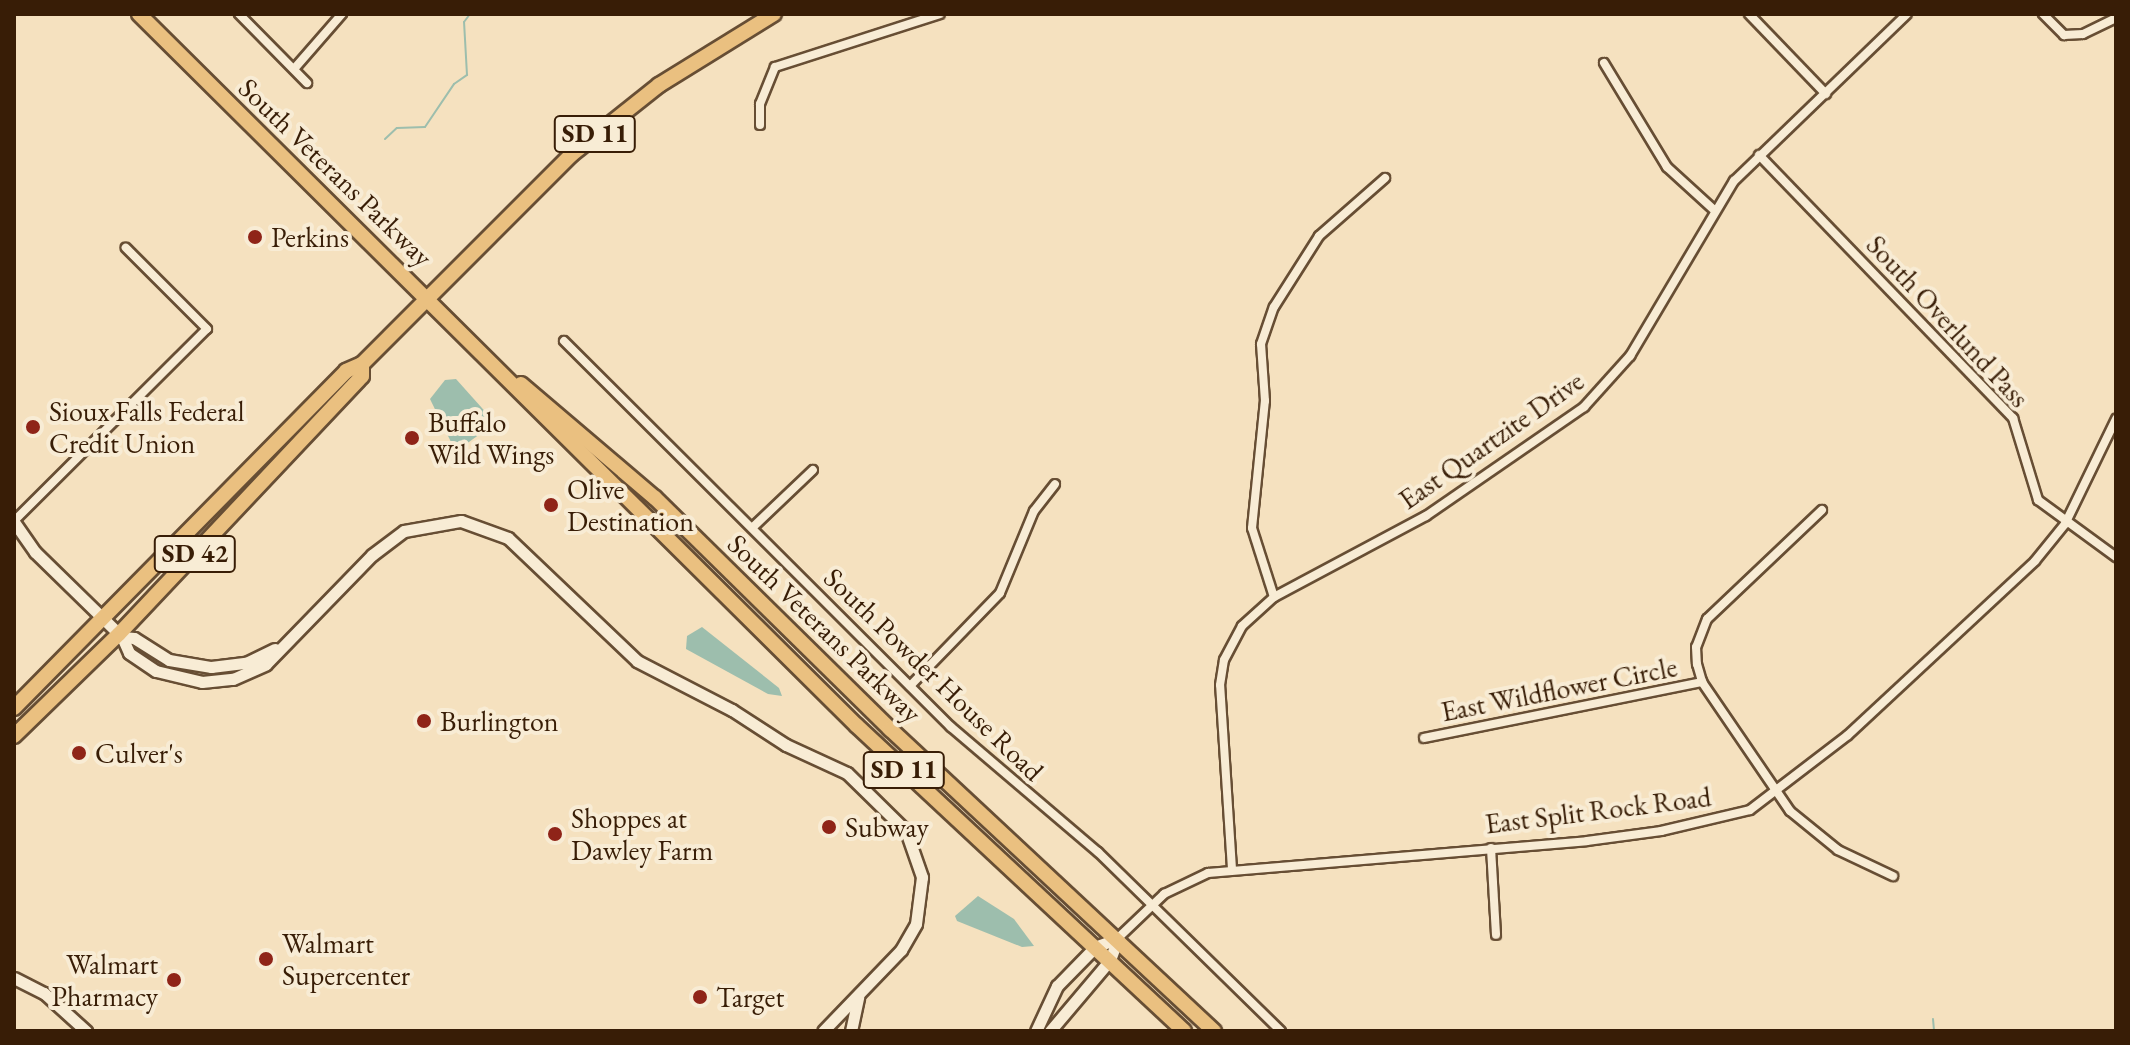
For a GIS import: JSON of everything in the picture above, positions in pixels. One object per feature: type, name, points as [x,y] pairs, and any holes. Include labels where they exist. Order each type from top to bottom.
[{"type":"main road","name":"South Veterans Parkway","points":[[139,14],[498,367],[543,419],[857,726],[1184,1031]]},
{"type":"main road","name":"SD 11","points":[[428,297],[593,137],[659,85],[774,14]]},
{"type":"main road","name":"SD 42","points":[[14,708],[346,371],[362,364],[428,297]]},
{"type":"main road","name":"SD 42","points":[[14,736],[121,635],[362,376],[362,364]]},
{"type":"main road","name":"South Veterans Parkway","points":[[498,367],[570,420],[655,498],[890,729],[1118,938],[1214,1031]]},
{"type":"street","points":[[239,14],[307,83]]},
{"type":"street","points":[[294,69],[342,14]]},
{"type":"street","points":[[760,125],[760,104],[775,67],[940,14]]},
{"type":"street","points":[[1749,14],[1826,94]]},
{"type":"street","points":[[2043,14],[2064,35],[2083,34],[2116,18]]},
{"type":"street","name":"East Quartzite Drive","points":[[1232,869],[1221,671],[1233,639],[1274,597],[1426,516],[1584,407],[1630,356],[1713,209],[1759,155],[1826,94],[1900,16]]},
{"type":"street","points":[[1604,63],[1667,167],[1713,209]]},
{"type":"street","name":"South Overlund Pass","points":[[1759,155],[2013,418],[2033,490],[2065,524],[2116,557]]},
{"type":"street","points":[[1274,597],[1252,528],[1265,401],[1261,344],[1274,307],[1324,230],[1385,178]]},
{"type":"street","points":[[126,248],[207,329],[14,521],[41,558],[121,635],[134,638],[169,660],[203,666],[246,663],[282,644]]},
{"type":"street","name":"South Powder House Road","points":[[564,341],[1003,776],[1098,852],[1281,1031]]},
{"type":"street","name":"East Split Rock Road","points":[[1110,960],[1118,938],[1152,904],[1185,882],[1232,869],[1491,848],[1698,824],[1739,814],[1776,794],[1988,608],[2065,524],[2116,419]]},
{"type":"street","points":[[752,528],[813,470]]},
{"type":"street","points":[[910,686],[1000,593],[1034,511],[1055,484]]},
{"type":"street","points":[[1822,510],[1707,619],[1696,647],[1702,682],[1776,794],[1808,828],[1838,850],[1893,876]]},
{"type":"street","points":[[121,635],[124,649],[146,666],[202,682],[259,669],[404,531],[450,520],[499,532],[637,661],[732,710],[786,745],[847,773],[900,822],[920,865],[919,911],[907,942],[825,1027]]},
{"type":"street","name":"East Wildflower Circle","points":[[1424,738],[1702,682]]},
{"type":"street","points":[[1491,848],[1496,935]]},
{"type":"street","points":[[1036,1031],[1052,992],[1095,947],[1118,938]]},
{"type":"street","points":[[1050,1031],[1110,960]]},
{"type":"street","points":[[14,978],[44,993],[86,1031]]},
{"type":"street","points":[[851,1031],[851,1013],[866,987]]},
{"type":"street","points":[[825,1027],[840,1031]]},
{"type":"shaded area","points":[[456,379],[490,417],[480,434],[462,447],[451,442],[430,399],[445,380]]},
{"type":"shaded area","points":[[702,627],[779,688],[782,696],[768,694],[686,649],[687,636]]},
{"type":"shaded area","points":[[978,896],[1014,919],[1034,946],[1022,947],[957,921],[955,916]]},
{"type":"waterway","points":[[385,139],[397,128],[425,127],[454,84],[467,75],[464,22],[470,14]]},
{"type":"waterway","points":[[1933,1019],[1934,1031]]},
{"type":"place","name":"Perkins","points":[[255,237]]},
{"type":"place","name":"Sioux Falls Federal Credit Union","points":[[33,427]]},
{"type":"place","name":"Buffalo Wild Wings","points":[[412,438]]},
{"type":"place","name":"Olive Destination","points":[[551,505]]},
{"type":"place","name":"Burlington","points":[[424,721]]},
{"type":"place","name":"Culver's","points":[[79,753]]},
{"type":"place","name":"Subway","points":[[829,827]]},
{"type":"place","name":"Shoppes at Dawley Farm","points":[[555,834]]},
{"type":"place","name":"Walmart Supercenter","points":[[266,959]]},
{"type":"place","name":"Walmart Pharmacy","points":[[174,980]]},
{"type":"place","name":"Target","points":[[700,997]]}]
